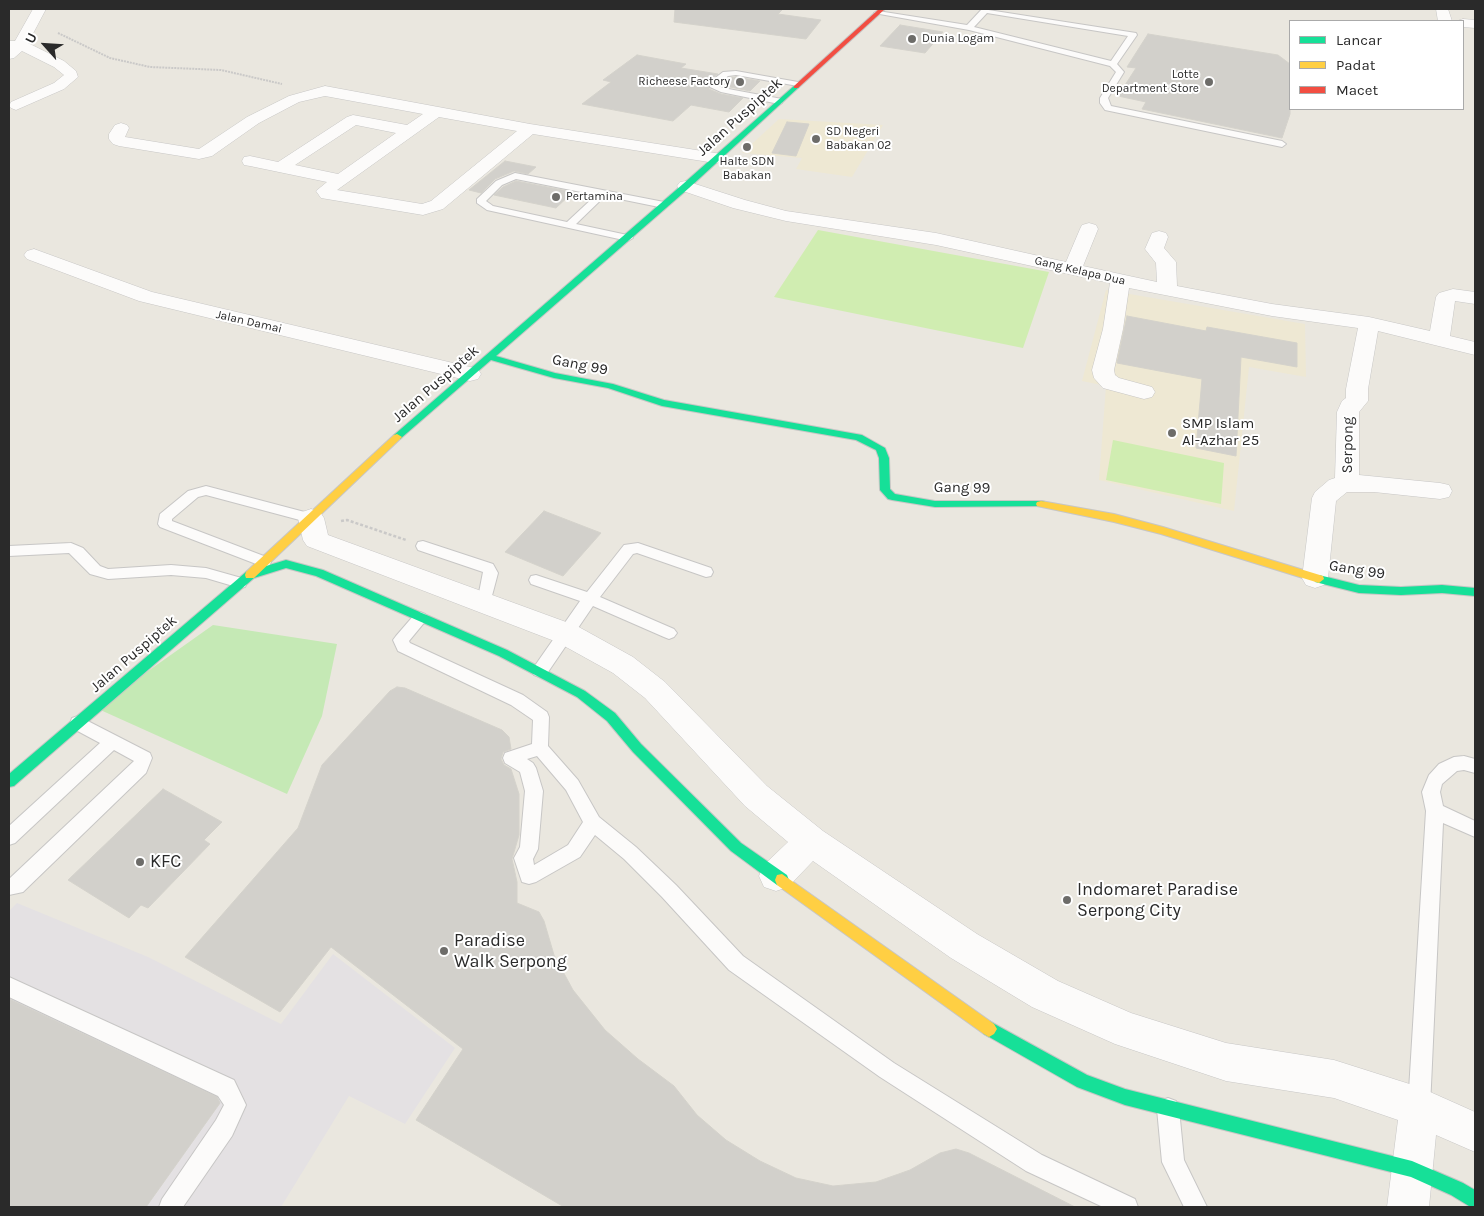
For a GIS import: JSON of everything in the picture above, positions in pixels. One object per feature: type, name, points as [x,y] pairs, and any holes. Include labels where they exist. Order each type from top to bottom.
[{"type":"street","points":[[12,108],[59,64],[12,48],[39,9]]},
{"type":"street","name":"Jalan Puspiptek","points":[[9,782],[264,562],[314,529],[379,453],[628,238],[880,11]]},
{"type":"street","points":[[121,128],[117,139],[124,142],[203,153],[262,115],[294,99],[311,93],[329,92],[530,129],[715,158]]},
{"type":"street","points":[[436,112],[339,179],[326,189],[327,194],[422,210],[437,205],[530,129]]},
{"type":"street","points":[[281,167],[353,120],[410,130]]},
{"type":"street","points":[[250,161],[339,179]]},
{"type":"street","name":"Gang Kelapa Dua","points":[[686,186],[739,204],[786,216],[936,239],[1120,281],[1272,310],[1369,323],[1475,349]]},
{"type":"street","points":[[1072,270],[1089,228]]},
{"type":"street","points":[[1159,237],[1154,249],[1166,262],[1167,290]]},
{"type":"street","name":"Jalan Damai","points":[[34,255],[146,297],[470,374]]},
{"type":"street","points":[[1120,281],[1113,329],[1103,370],[1105,378],[1111,383],[1144,392]]},
{"type":"street","points":[[1439,339],[1446,297],[1453,295],[1475,298]]},
{"type":"street","name":"Serpong","points":[[1347,483],[1348,412],[1350,406],[1357,401],[1357,388],[1369,323]]},
{"type":"street","name":"Gang 99","points":[[489,357],[547,374],[610,386],[662,404],[859,437],[880,448],[884,458],[885,490],[892,497],[935,504],[1032,503],[1058,506],[1163,531],[1315,578],[1359,589],[1401,591],[1442,589],[1475,592]]},
{"type":"street","points":[[1315,578],[1324,498],[1338,486],[1347,483],[1383,484],[1440,491]]},
{"type":"street","points":[[314,529],[484,602],[567,634],[623,665],[655,690],[756,796],[811,841],[964,946],[1045,994],[1128,1031],[1226,1062],[1334,1079],[1419,1107],[1475,1132]]},
{"type":"street","points":[[245,579],[272,567],[286,564],[319,573],[540,671],[581,694],[611,718],[637,748],[736,847],[986,1028],[1083,1081],[1126,1097],[1168,1108],[1410,1188],[1456,1189],[1475,1200]]},
{"type":"street","points":[[776,876],[811,841]]},
{"type":"street","points":[[1410,1188],[1419,1107]]},
{"type":"lane","points":[[904,17],[914,9]]},
{"type":"lane","points":[[880,11],[969,28],[1114,64],[1120,72],[1104,98],[1104,103],[1108,108],[1282,144]]},
{"type":"lane","points":[[969,28],[985,11],[1133,35],[1114,64]]},
{"type":"lane","points":[[779,101],[764,88],[730,73],[713,84],[714,87],[721,90],[764,88],[798,84]]},
{"type":"lane","points":[[628,238],[490,208],[480,201],[499,182],[515,176],[664,206]]},
{"type":"lane","points":[[569,225],[604,193]]},
{"type":"lane","points":[[264,562],[165,524],[165,518],[193,494],[206,490],[314,529]]},
{"type":"lane","points":[[423,546],[484,565],[488,568],[491,573],[484,602]]},
{"type":"lane","points":[[9,551],[70,548],[78,552],[95,570],[108,574],[171,570],[206,572],[245,579]]},
{"type":"lane","points":[[540,671],[625,552],[633,548],[706,572]]},
{"type":"lane","points":[[536,580],[590,599],[669,632]]},
{"type":"lane","points":[[420,618],[401,640],[403,647],[517,700],[541,717],[540,748],[572,785],[593,823],[630,853],[736,963],[887,1070],[1034,1163],[1126,1207]]},
{"type":"lane","points":[[9,888],[16,886],[140,768],[144,758],[78,723]]},
{"type":"lane","points":[[9,837],[113,741]]},
{"type":"lane","points":[[540,748],[511,758],[527,768],[534,792],[534,818],[529,849],[523,858],[528,876],[546,868],[574,851],[593,823]]},
{"type":"lane","points":[[1419,1107],[1435,812],[1431,792],[1435,780],[1445,769],[1454,764],[1464,763],[1475,766]]},
{"type":"lane","points":[[1435,812],[1475,829]]},
{"type":"lane","points":[[9,987],[226,1088],[235,1105],[224,1128],[170,1207]]},
{"type":"lane","points":[[1168,1108],[1174,1162],[1196,1207]]},
{"type":"path","points":[[58,32],[110,58],[150,67],[221,70],[294,87],[311,93]]},
{"type":"path","points":[[314,529],[347,520],[423,546]]},
{"type":"shaded area","name":"SD Negeri Babakan 02","points":[[779,119],[883,125],[852,177],[796,169],[802,158],[742,153]]},
{"type":"shaded area","name":"SMP Islam Al-Azhar 25","points":[[1106,290],[1305,324],[1306,377],[1249,367],[1234,511],[1099,480],[1106,386],[1082,381]]},
{"type":"shaded area","points":[[17,903],[148,957],[281,1024],[333,954],[455,1048],[405,1124],[349,1096],[281,1207],[9,1207],[9,911]]},
{"type":"green space","points":[[818,230],[1049,272],[1023,348],[774,297]]},
{"type":"green space","points":[[1113,440],[1224,463],[1221,504],[1106,480]]},
{"type":"green space","points":[[213,625],[337,644],[322,716],[287,794],[96,708]]},
{"type":"building","points":[[675,9],[783,9],[778,14],[821,20],[806,39],[674,22]]},
{"type":"building","name":"Dunia Logam","points":[[900,25],[943,32],[925,53],[880,46]]},
{"type":"building","name":"Lotte Department Store","points":[[1148,34],[1278,55],[1289,63],[1290,114],[1282,138],[1142,109],[1146,102],[1118,96],[1136,68],[1127,67]]},
{"type":"building","points":[[637,55],[686,64],[681,68],[718,74],[709,81],[709,89],[721,94],[743,98],[729,112],[691,105],[673,121],[582,104],[611,82],[603,80]]},
{"type":"building","name":"Richeese Factory","points":[[736,77],[760,81],[750,91],[720,85],[729,78]]},
{"type":"building","points":[[787,122],[809,124],[796,156],[772,153]]},
{"type":"building","points":[[505,161],[536,167],[528,174],[514,171],[495,179],[481,193],[469,190]]},
{"type":"building","points":[[516,181],[573,192],[556,208],[494,195],[503,187]]},
{"type":"building","points":[[1127,316],[1206,331],[1207,327],[1297,343],[1297,367],[1241,357],[1236,456],[1196,448],[1202,379],[1117,363]]},
{"type":"building","points":[[544,511],[601,533],[563,576],[505,552]]},
{"type":"building","name":"Paradise Walk Serpong","points":[[397,687],[405,688],[502,730],[509,737],[511,749],[503,752],[501,759],[504,765],[511,769],[519,794],[519,835],[512,859],[517,882],[517,903],[539,912],[544,921],[554,955],[573,990],[605,1030],[638,1059],[674,1086],[697,1115],[726,1140],[760,1161],[796,1178],[833,1186],[876,1182],[910,1170],[940,1153],[956,1149],[969,1153],[1075,1207],[564,1207],[416,1120],[463,1049],[331,947],[280,1012],[185,957],[298,828],[322,765],[390,691]]},
{"type":"building","name":"KFC","points":[[163,789],[222,822],[204,840],[210,844],[148,908],[141,905],[129,918],[68,880]]},
{"type":"building","points":[[9,999],[217,1097],[220,1103],[146,1207],[9,1207]]},
{"type":"traffic: fast","points":[[397,437],[686,186],[796,87]]},
{"type":"traffic: fast","points":[[489,357],[554,375],[610,386],[662,403],[859,437],[880,448],[884,458],[885,490],[892,497],[935,504],[1041,504]]},
{"type":"traffic: fast","points":[[250,575],[286,564],[319,573],[503,653],[581,694],[611,717],[637,748],[736,847],[782,880]]},
{"type":"traffic: fast","points":[[9,782],[250,575]]},
{"type":"traffic: fast","points":[[1319,579],[1359,589],[1401,591],[1442,589],[1475,592]]},
{"type":"traffic: fast","points":[[989,1029],[1083,1081],[1125,1097],[1412,1169],[1457,1189],[1475,1200]]},
{"type":"traffic: slow","points":[[250,575],[397,437]]},
{"type":"traffic: slow","points":[[1041,504],[1114,518],[1163,531],[1319,579]]},
{"type":"traffic: slow","points":[[782,880],[989,1029]]},
{"type":"traffic: jam","points":[[796,87],[882,9]]},
{"type":"place","name":"Dunia Logam","points":[[912,39]]},
{"type":"place","name":"Richeese Factory","points":[[740,82]]},
{"type":"place","name":"Lotte Department Store","points":[[1209,82]]},
{"type":"place","name":"SD Negeri Babakan 02","points":[[816,139]]},
{"type":"place","name":"Halte SDN Babakan","points":[[747,147]]},
{"type":"place","name":"Pertamina","points":[[556,197]]},
{"type":"place","name":"SMP Islam Al-Azhar 25","points":[[1172,433]]},
{"type":"place","name":"KFC","points":[[140,862]]},
{"type":"place","name":"Indomaret Paradise Serpong City","points":[[1067,900]]},
{"type":"place","name":"Paradise Walk Serpong","points":[[444,951]]}]
